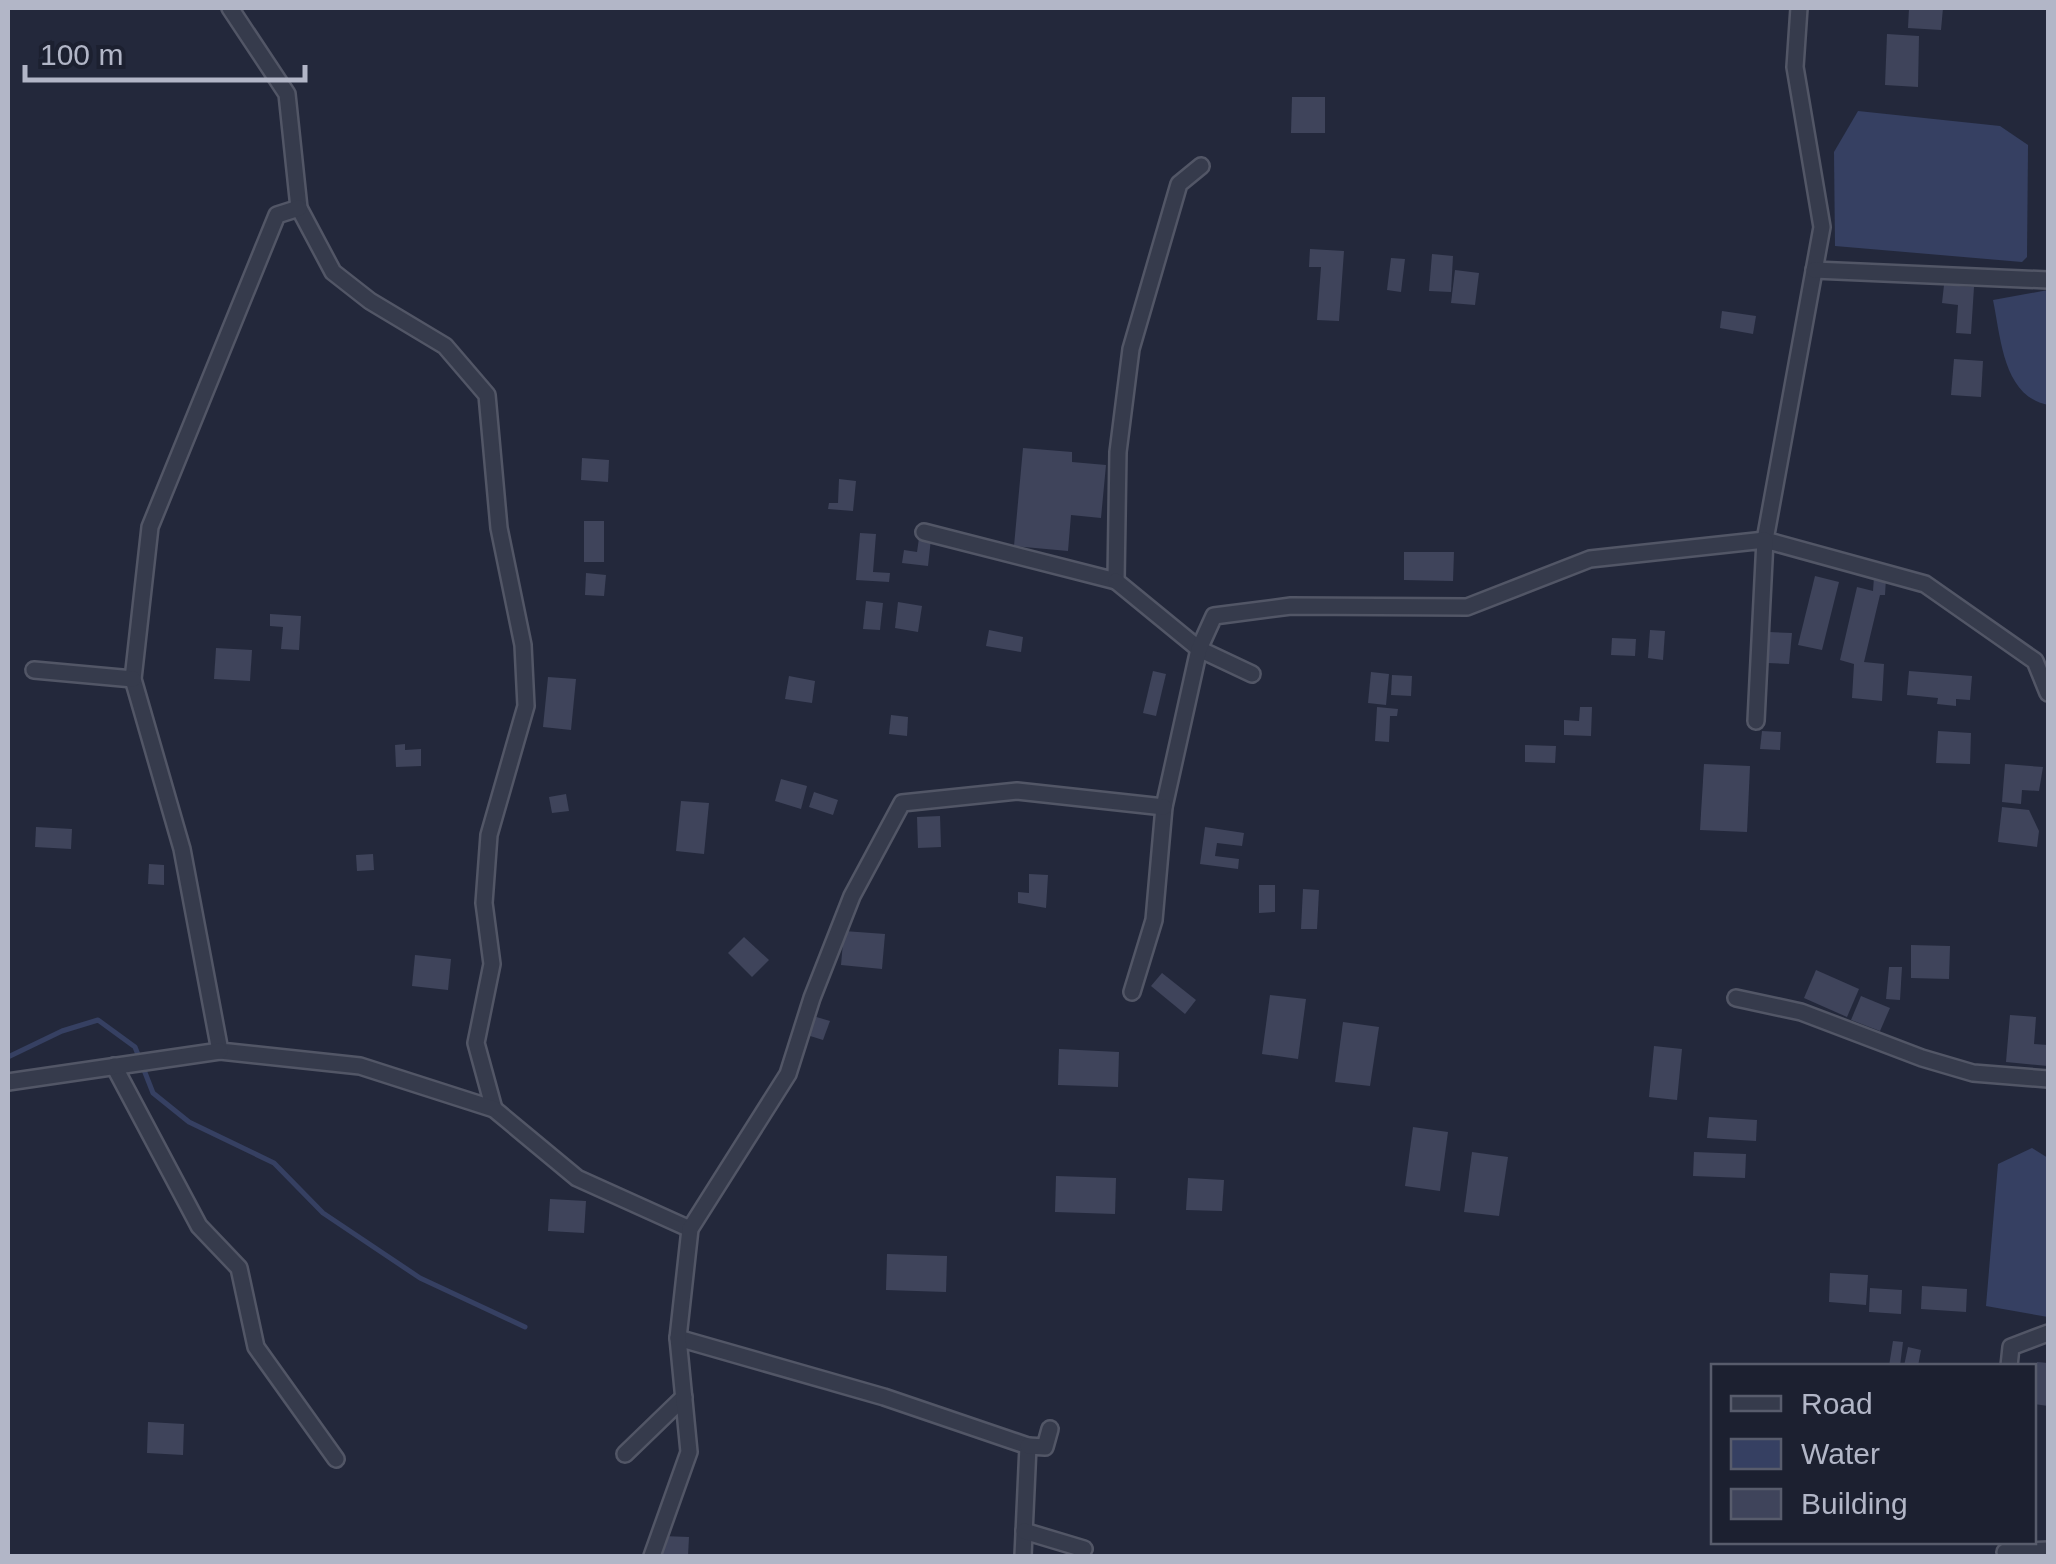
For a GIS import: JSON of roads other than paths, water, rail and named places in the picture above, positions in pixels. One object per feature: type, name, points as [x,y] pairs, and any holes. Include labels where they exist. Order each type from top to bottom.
[{"type":"street","points":[[230,8],[287,94],[298,208],[333,272],[370,301],[445,346],[488,395],[499,528],[524,645],[526,706],[489,834],[484,903],[492,964],[476,1043],[494,1109]]},
{"type":"street","points":[[1756,721],[1765,540],[1822,226],[1795,67],[1799,8]]},
{"type":"street","points":[[1116,581],[1118,452],[1131,350],[1179,184],[1201,166]]},
{"type":"street","points":[[220,1051],[182,849],[133,679],[150,527],[276,215],[298,208]]},
{"type":"street","points":[[1814,270],[2048,280]]},
{"type":"street","points":[[924,532],[1116,581],[1198,649],[1252,674]]},
{"type":"street","points":[[1132,992],[1154,920],[1164,807],[1198,649],[1214,616],[1291,606],[1467,607],[1590,558],[1765,540],[1926,584],[2034,661],[2048,693]]},
{"type":"street","points":[[34,670],[133,679]]},
{"type":"street","points":[[652,1556],[689,1452],[678,1338],[690,1228],[788,1074],[812,998],[852,896],[902,803],[1017,791],[1164,807]]},
{"type":"street","points":[[1736,998],[1801,1012],[1922,1058],[1973,1072],[2048,1079]]},
{"type":"street","points":[[8,1082],[220,1051],[360,1066],[494,1109],[576,1178],[690,1228]]},
{"type":"street","points":[[114,1066],[199,1226],[239,1268],[256,1347],[336,1459]]},
{"type":"street","points":[[2009,1364],[2011,1347],[2048,1333]]},
{"type":"street","points":[[678,1338],[884,1397],[1028,1446],[1045,1446],[1050,1429]]},
{"type":"street","points":[[625,1454],[684,1398]]},
{"type":"street","points":[[1023,1556],[1028,1446]]},
{"type":"street","points":[[1024,1531],[1084,1548]]},
{"type":"street","points":[[2005,1550],[2048,1550]]},
{"type":"water","points":[[1858,111],[2000,126],[2028,145],[2027,257],[2022,262],[1835,246],[1834,152]]},
{"type":"water","points":[[2048,290],[2048,405],[2033,399],[2013,378],[2002,348],[1993,300]]},
{"type":"water","points":[[2032,1148],[2048,1158],[2048,1317],[1986,1306],[1998,1164]]},
{"type":"waterway","points":[[8,1057],[62,1031],[98,1020],[135,1047],[153,1093],[189,1122],[274,1163],[323,1213],[420,1278],[525,1327]]}]
